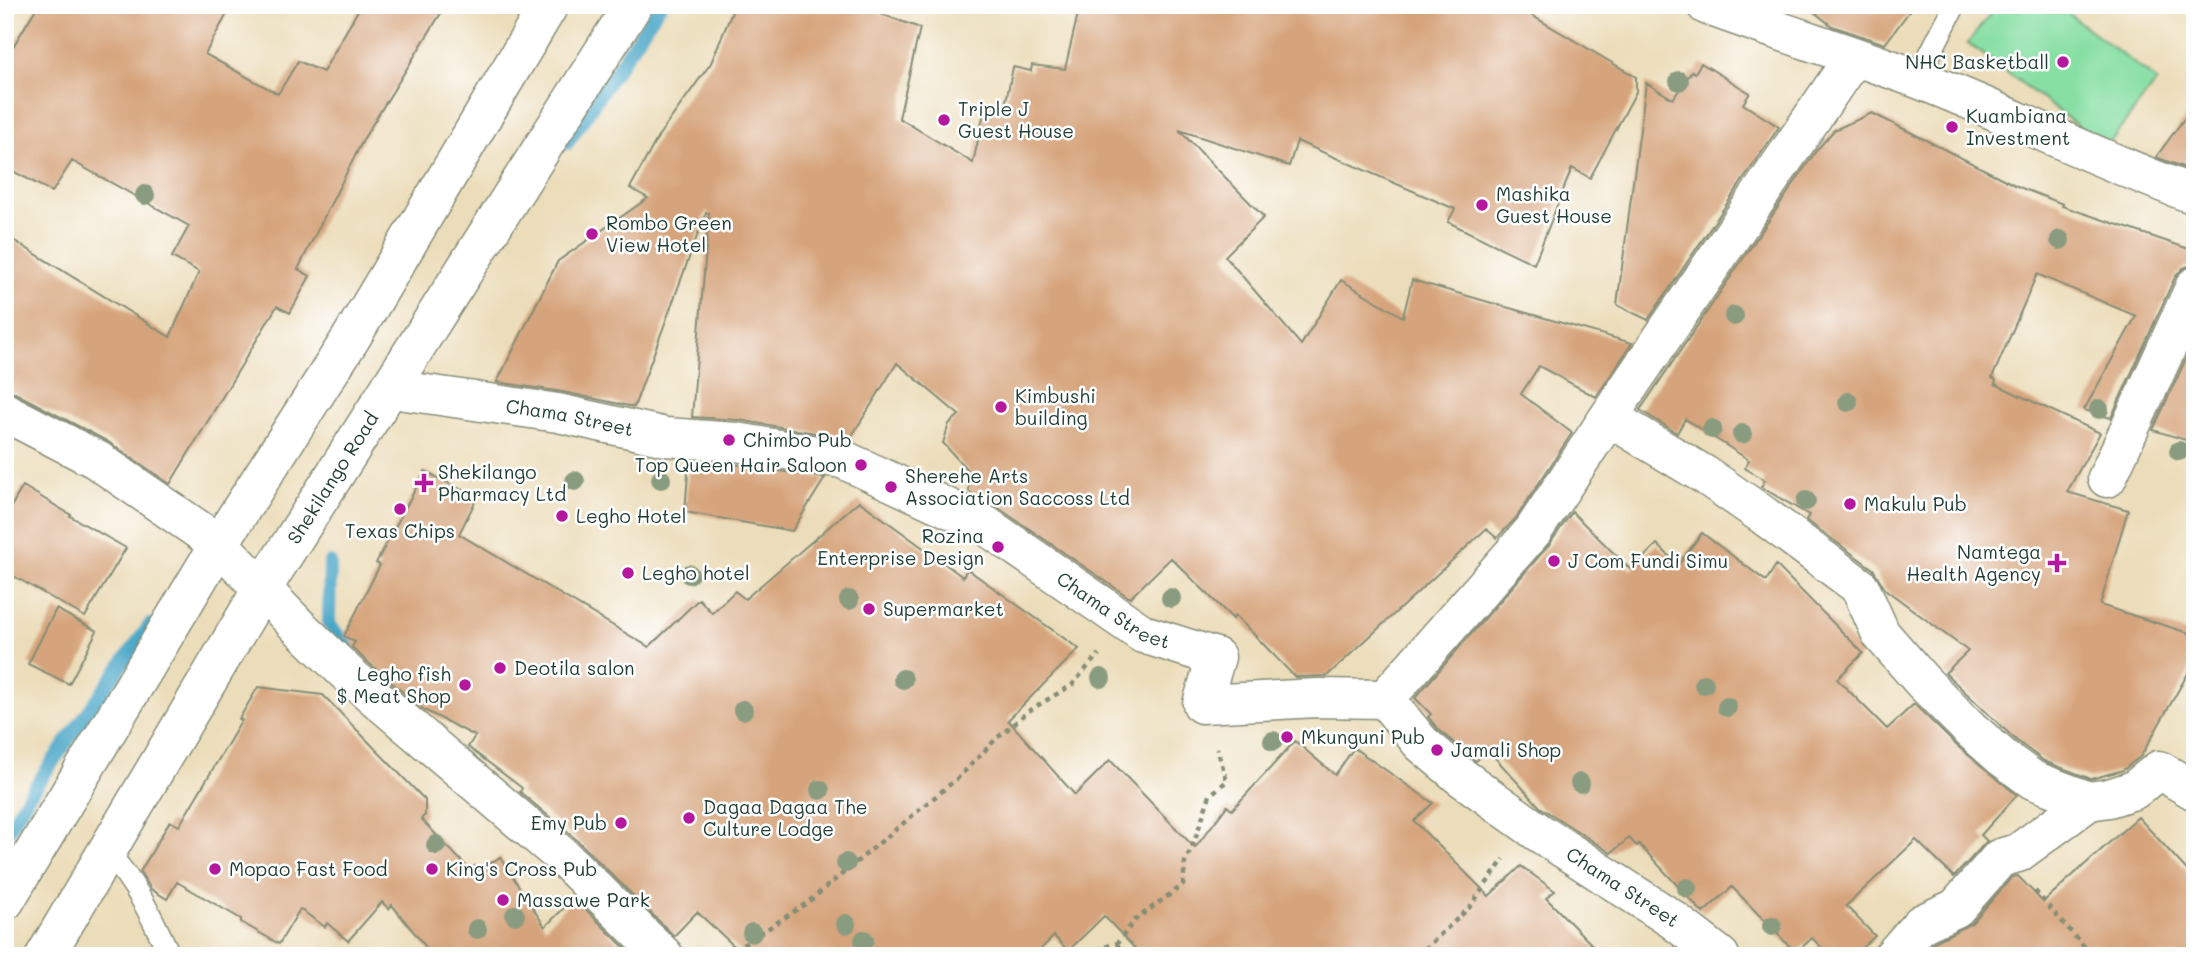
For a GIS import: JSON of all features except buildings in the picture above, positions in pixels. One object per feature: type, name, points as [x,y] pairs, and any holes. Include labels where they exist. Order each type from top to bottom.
[{"type":"street","name":"Shekilango Road","points":[[45,956],[262,589],[633,5]]},
{"type":"street","points":[[1706,5],[1917,79],[2195,195]]},
{"type":"street","points":[[5,901],[219,544],[351,338],[547,6]]},
{"type":"street","points":[[1202,704],[1317,698],[1385,699],[1533,531],[1853,58]]},
{"type":"street","points":[[2107,478],[2195,286]]},
{"type":"street","name":"Chama Street","points":[[392,388],[558,413],[666,437],[736,442],[842,459],[985,525],[1143,634],[1216,657],[1202,704]]},
{"type":"street","points":[[5,412],[97,460],[219,544],[349,675],[563,857],[664,956]]},
{"type":"street","points":[[1609,418],[1708,477],[1860,587],[1881,634],[1923,682],[1970,729],[2033,780],[2089,801]]},
{"type":"street","name":"Chama Street","points":[[1385,699],[1420,743],[1460,776],[1538,832],[1672,919],[1720,956]]},
{"type":"street","points":[[1893,956],[1922,924],[1956,908],[2000,858],[2018,853],[2089,801],[2134,790],[2159,770],[2195,791]]},
{"type":"lane","points":[[1917,79],[1955,5]]},
{"type":"lane","points":[[107,852],[120,866],[142,900],[170,956]]},
{"type":"path","points":[[726,956],[807,903],[959,776],[1030,710],[1072,685],[1096,655],[1143,634]]},
{"type":"path","points":[[1077,956],[1117,943],[1136,919],[1183,885],[1185,862],[1210,795],[1227,781],[1202,704]]},
{"type":"path","points":[[1417,956],[1469,908],[1506,857],[1538,832]]},
{"type":"path","points":[[2018,853],[2020,873],[2092,956]]},
{"type":"path","points":[[1117,943],[1122,956]]},
{"type":"green space","name":"NHC Basketball","points":[[1997,5],[2057,5],[2157,81],[2106,147],[1968,43]]},
{"type":"waterway","points":[[567,143],[660,5]]},
{"type":"waterway","points":[[330,563],[329,624],[353,654]]},
{"type":"waterway","points":[[5,836],[29,795],[150,625]]},
{"type":"place","name":"NHC Basketball","points":[[2063,62]]},
{"type":"place","name":"Triple J Guest House","points":[[944,120]]},
{"type":"place","name":"Kuambiana Investment","points":[[1952,127]]},
{"type":"place","name":"Mashika Guest House","points":[[1482,205]]},
{"type":"place","name":"Rombo Green View Hotel","points":[[592,234]]},
{"type":"place","name":"Kimbushi building","points":[[1001,407]]},
{"type":"place","name":"Chimbo Pub","points":[[729,440]]},
{"type":"place","name":"Top Queen Hair Saloon","points":[[861,465]]},
{"type":"place","name":"Shekilango Pharmacy Ltd","points":[[424,483]]},
{"type":"place","name":"Sherehe Arts Association Saccoss Ltd","points":[[891,487]]},
{"type":"place","name":"Makulu Pub","points":[[1850,504]]},
{"type":"place","name":"Texas Chips","points":[[400,509]]},
{"type":"place","name":"Legho Hotel","points":[[562,516]]},
{"type":"place","name":"Rozina Enterprise Design","points":[[998,547]]},
{"type":"place","name":"J Com Fundi Simu","points":[[1554,561]]},
{"type":"place","name":"Namtega Health Agency","points":[[2057,563]]},
{"type":"place","name":"Legho hotel","points":[[628,573]]},
{"type":"place","name":"Supermarket","points":[[869,609]]},
{"type":"place","name":"Deotila salon","points":[[500,668]]},
{"type":"place","name":"Legho fish $ Meat Shop","points":[[465,685]]},
{"type":"place","name":"Mkunguni Pub","points":[[1287,737]]},
{"type":"place","name":"Jamali Shop","points":[[1437,750]]},
{"type":"place","name":"Dagaa Dagaa The Culture Lodge","points":[[689,818]]},
{"type":"place","name":"Emy Pub","points":[[621,823]]},
{"type":"place","name":"Mopao Fast Food","points":[[215,869]]},
{"type":"place","name":"King's Cross Pub","points":[[432,869]]},
{"type":"place","name":"Massawe Park","points":[[503,900]]}]
